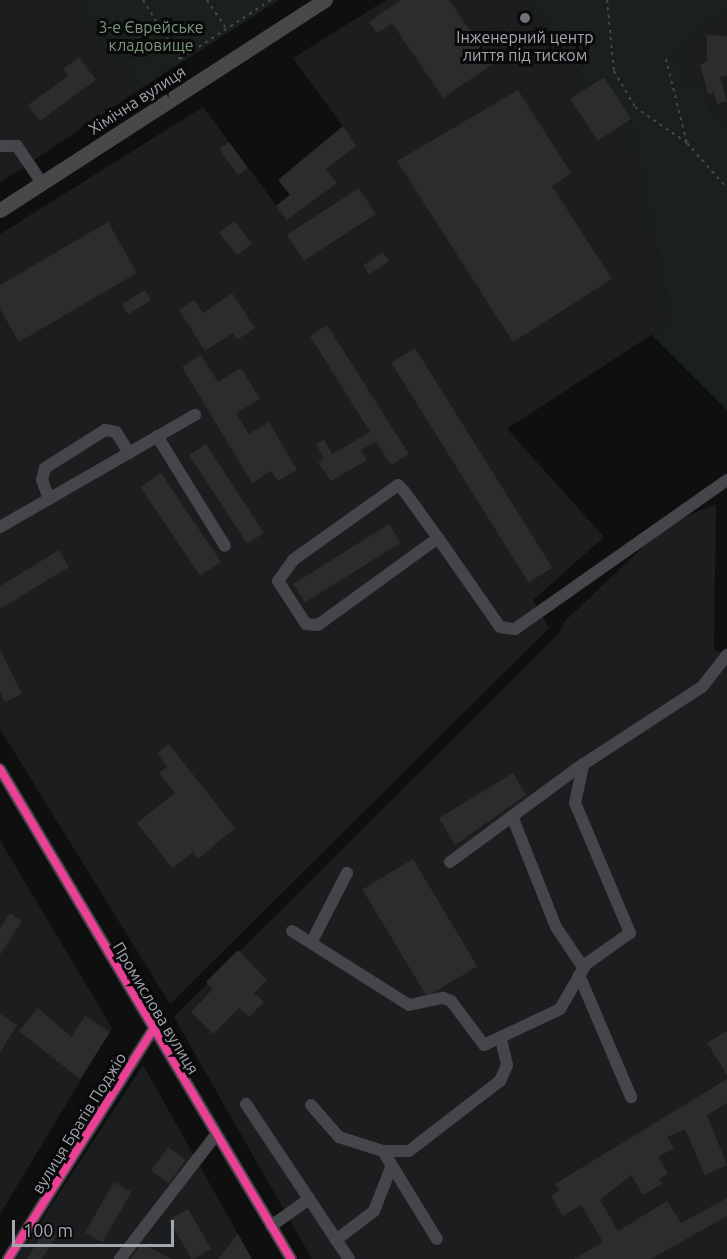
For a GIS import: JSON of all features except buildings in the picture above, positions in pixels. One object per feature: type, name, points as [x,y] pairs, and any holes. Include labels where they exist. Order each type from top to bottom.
[{"type":"main road","name":"Хімічна вулиця","points":[[0,210],[325,0]]},
{"type":"street","points":[[0,146],[17,146],[42,183]]},
{"type":"street","points":[[0,527],[195,415]]},
{"type":"street","points":[[49,499],[42,480],[45,468],[105,430],[117,432],[129,453]]},
{"type":"street","points":[[157,436],[225,546]]},
{"type":"street","points":[[438,538],[318,625],[306,624],[278,581],[292,560],[391,486],[404,490],[438,538],[500,627],[515,629],[727,480]]},
{"type":"street","points":[[450,862],[583,764],[702,687],[727,656]]},
{"type":"street","points":[[292,931],[409,1005],[444,998],[451,1001],[484,1045],[501,1040],[560,1009],[569,1001],[581,971],[630,933],[575,803],[583,764]]},
{"type":"street","name":"Промислова вулиця","points":[[0,769],[291,1259]]},
{"type":"street","points":[[512,816],[556,927],[581,971],[631,1097]]},
{"type":"street","points":[[310,943],[347,873]]},
{"type":"street","name":"вулиця Братів Поджіо","points":[[8,1259],[153,1030]]},
{"type":"street","points":[[311,1106],[334,1134],[383,1151],[401,1154],[418,1147],[500,1081],[507,1065],[501,1040]]},
{"type":"street","points":[[246,1104],[349,1259]]},
{"type":"street","points":[[120,1259],[216,1135]]},
{"type":"street","points":[[383,1151],[437,1239]]},
{"type":"street","points":[[336,1240],[374,1211],[392,1165]]},
{"type":"street","points":[[271,1226],[309,1200]]},
{"type":"path","points":[[143,0],[180,60],[271,0]]},
{"type":"path","points":[[207,0],[227,30]]},
{"type":"path","points":[[607,0],[614,71],[635,107],[687,143],[727,188]]},
{"type":"path","points":[[666,59],[687,143]]},
{"type":"shaded area","points":[[0,0],[78,0],[143,87],[0,183]]},
{"type":"shaded area","points":[[386,0],[532,0],[587,87],[604,77],[631,119],[671,322],[507,429],[604,537],[533,600],[549,628],[170,1004],[0,729],[0,234],[203,107],[276,205],[357,146],[293,58]]},
{"type":"shaded area","points":[[727,8],[727,124],[713,115],[703,85],[684,85],[675,50]]},
{"type":"shaded area","points":[[716,504],[714,649],[727,655],[727,1259],[312,1259],[174,1017],[560,632],[564,622],[666,525]]},
{"type":"shaded area","points":[[0,840],[112,1028],[0,1214]]},
{"type":"shaded area","points":[[143,1065],[238,1234],[241,1259],[16,1259]]},
{"type":"green space","name":"3-е Єврейське кладовище","points":[[78,0],[279,0],[143,87]]},
{"type":"green space","points":[[532,0],[727,0],[727,8],[675,50],[684,85],[703,85],[713,115],[727,124],[727,410],[652,335],[671,322],[631,119],[604,77],[587,87]]},
{"type":"cycle path","points":[[0,769],[291,1259]]},
{"type":"cycle path","points":[[8,1259],[153,1030]]},
{"type":"place","name":"Інженерний центр лиття під тиском","points":[[525,18]]}]
